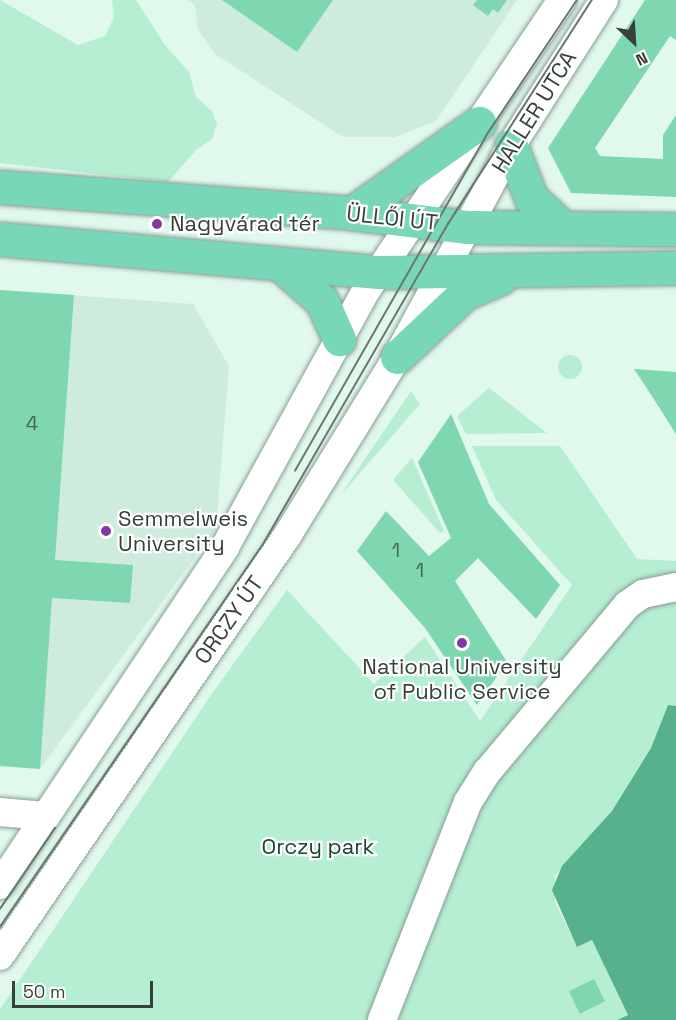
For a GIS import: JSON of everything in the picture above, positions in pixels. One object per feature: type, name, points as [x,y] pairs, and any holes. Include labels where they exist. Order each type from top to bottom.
[{"type":"main road","points":[[352,213],[478,123]]},
{"type":"main road","points":[[511,146],[531,198],[563,228]]},
{"type":"main road","name":"ÜLLŐI ÚT","points":[[0,187],[352,213],[468,227],[676,229]]},
{"type":"main road","points":[[0,239],[379,272],[440,274],[676,268]]},
{"type":"main road","points":[[280,264],[322,301],[339,339]]},
{"type":"main road","points":[[397,357],[465,293],[512,273]]},
{"type":"street","name":"HALLER UTCA","points":[[379,272],[562,0]]},
{"type":"street","name":"HALLER UTCA","points":[[440,274],[511,146],[604,0]]},
{"type":"street","name":"ORCZY ÚT","points":[[0,885],[225,547],[339,339],[379,272]]},
{"type":"street","name":"ORCZY ÚT","points":[[0,956],[287,536],[397,357],[440,274]]},
{"type":"street","points":[[382,1020],[468,802],[487,772],[627,606],[643,594],[676,587]]},
{"type":"street","points":[[0,812],[45,816]]},
{"type":"shaded area","points":[[187,0],[517,0],[436,121],[395,137],[343,137],[215,54],[198,29],[195,6]]},
{"type":"shaded area","name":"Semmelweis University","points":[[0,290],[193,304],[229,366],[216,529],[40,769],[0,766]]},
{"type":"shaded area","points":[[668,705],[676,706],[676,1020],[617,1020],[628,1015],[592,940],[577,947],[552,890],[562,866],[612,811],[651,748]]},
{"type":"green space","points":[[0,0],[78,45],[105,36],[114,17],[112,0],[136,0],[165,45],[189,72],[196,97],[212,111],[217,124],[212,139],[197,149],[168,182],[0,163]]},
{"type":"green space","points":[[570,355],[575,356],[581,362],[581,372],[575,378],[570,379],[565,378],[559,372],[558,367],[559,362],[565,356]]},
{"type":"green space","points":[[489,388],[547,433],[466,434],[457,416]]},
{"type":"green space","points":[[411,391],[420,404],[340,496]]},
{"type":"green space","name":"Orczy park","points":[[472,446],[560,446],[637,559],[676,561],[676,706],[668,706],[651,748],[612,811],[555,876],[555,902],[577,946],[592,940],[628,1015],[617,1020],[0,1020],[0,1009],[211,695],[287,590],[374,684],[425,637],[480,721],[572,585],[496,500]]},
{"type":"green space","points":[[412,458],[444,531],[440,533],[393,480]]},
{"type":"building","points":[[222,0],[333,0],[297,52]]},
{"type":"building","points":[[477,0],[507,0],[498,13],[493,9],[488,16],[473,5]]},
{"type":"building","points":[[645,0],[676,0],[676,40],[670,36],[595,148],[600,156],[663,159],[663,135],[676,115],[676,197],[571,193],[548,148]]},
{"type":"building","points":[[0,290],[74,295],[55,560],[133,565],[130,603],[52,598],[40,769],[0,766]]},
{"type":"building","points":[[634,369],[676,372],[676,434],[648,390]]},
{"type":"building","points":[[451,414],[489,504],[560,585],[536,619],[478,558],[455,581],[507,662],[477,705],[425,628],[357,551],[386,511],[429,556],[451,538],[418,462]]},
{"type":"building","points":[[594,979],[605,1001],[580,1014],[569,991]]},
{"type":"tram line","points":[[295,471],[488,133],[577,0]]},
{"type":"tram line","points":[[0,927],[262,546],[448,224],[592,0]]},
{"type":"tram line","points":[[0,909],[55,828]]},
{"type":"place","name":"Nagyvárad tér","points":[[157,224]]},
{"type":"place","name":"Semmelweis University","points":[[106,531]]},
{"type":"place","name":"National University of Public Service","points":[[462,643]]}]
